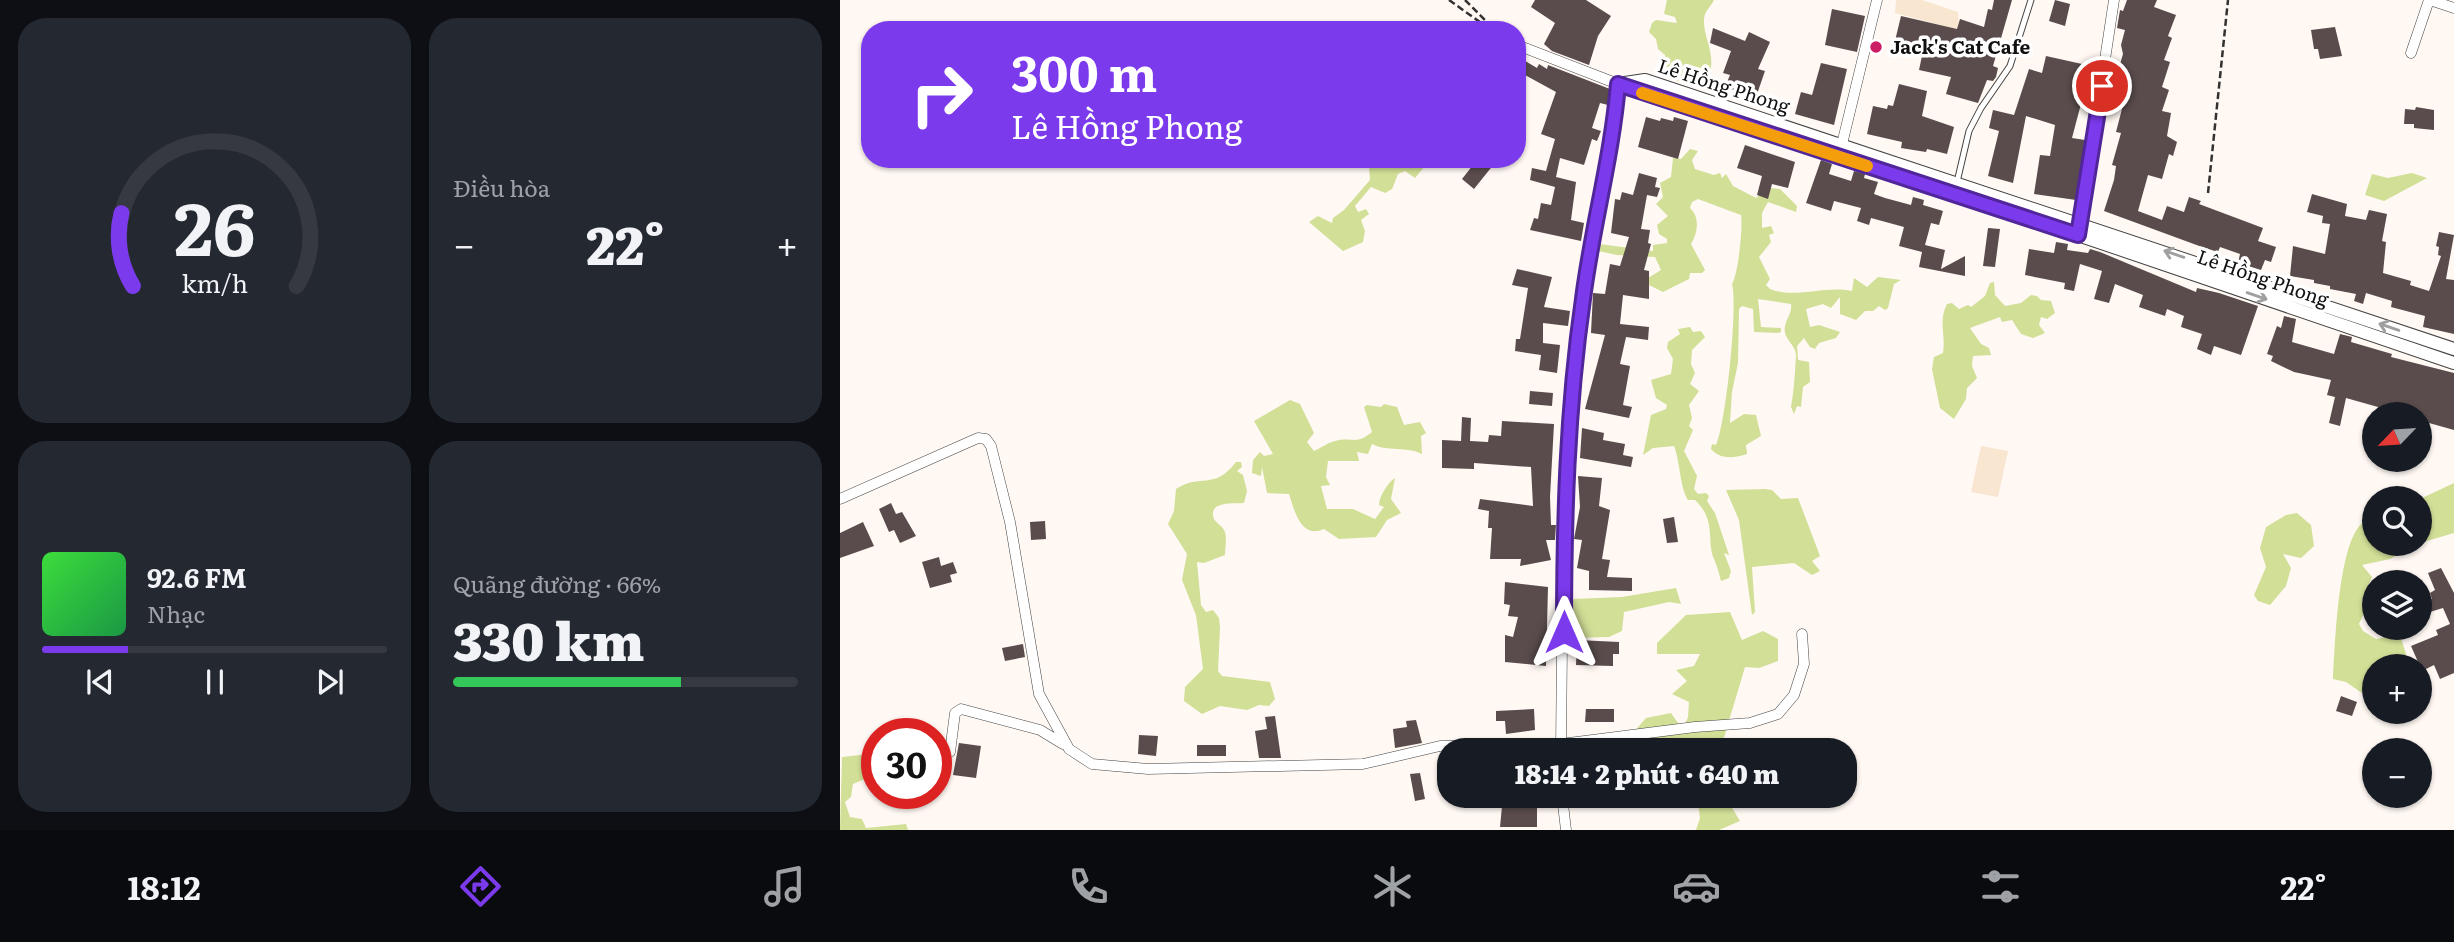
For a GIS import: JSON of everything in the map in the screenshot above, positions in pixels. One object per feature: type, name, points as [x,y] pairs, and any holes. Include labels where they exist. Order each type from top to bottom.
[{"type":"street","points":[[1842,144],[1877,0]]},
{"type":"street","points":[[2079,229],[2113,0]]},
{"type":"street","points":[[2411,53],[2430,0],[2454,8]]},
{"type":"street","points":[[1526,49],[1618,84],[1611,147],[1583,296],[1569,405],[1563,532],[1561,738]]},
{"type":"street","name":"Lê Hồng Phong","points":[[1618,84],[1645,80],[1957,182],[2079,229],[2454,363]]},
{"type":"street","name":"Lê Hồng Phong","points":[[1618,84],[2454,349]]},
{"type":"street","points":[[840,499],[978,438],[986,439],[991,446],[1010,522],[1039,694],[1069,749]]},
{"type":"street","points":[[1621,738],[1695,727],[1750,723],[1774,716],[1790,701],[1800,683],[1804,664],[1802,634]]},
{"type":"street","points":[[952,734],[954,717],[961,709],[1040,730],[1091,764],[1148,769],[1363,764],[1437,747]]},
{"type":"street","points":[[1563,808],[1566,830]]},
{"type":"lane","points":[[1957,182],[1969,131],[1980,108],[2010,66],[2031,0]]},
{"type":"path","points":[[1449,0],[1480,21]]},
{"type":"path","points":[[1465,0],[1485,21]]},
{"type":"path","points":[[2208,192],[2228,0]]},
{"type":"shaded area","points":[[1896,0],[1922,0],[1958,12],[1959,30],[1895,13]]},
{"type":"shaded area","points":[[1981,446],[2008,451],[1998,497],[1971,492]]},
{"type":"green space","points":[[1667,0],[1714,0],[1705,14],[1704,23],[1710,51],[1710,69],[1706,78],[1697,86],[1675,80],[1666,72],[1665,55],[1658,49],[1656,39],[1649,32],[1656,20],[1677,23],[1675,17],[1664,14]]},
{"type":"green space","points":[[1690,149],[1698,151],[1692,160],[1695,169],[1714,175],[1720,173],[1722,178],[1726,174],[1733,186],[1756,198],[1770,188],[1780,189],[1797,206],[1796,212],[1768,202],[1762,213],[1762,228],[1771,226],[1774,233],[1769,235],[1771,242],[1759,257],[1770,279],[1766,285],[1770,289],[1790,293],[1852,291],[1854,278],[1867,287],[1878,277],[1901,280],[1894,284],[1888,308],[1885,310],[1879,306],[1873,311],[1865,311],[1856,320],[1840,314],[1840,297],[1831,308],[1823,304],[1806,309],[1810,327],[1819,325],[1840,332],[1836,338],[1819,343],[1815,349],[1810,347],[1804,338],[1797,346],[1798,360],[1809,362],[1810,382],[1803,387],[1801,407],[1797,406],[1794,414],[1791,407],[1796,352],[1785,331],[1791,304],[1758,299],[1761,327],[1781,328],[1778,333],[1754,332],[1753,309],[1742,306],[1739,309],[1738,363],[1732,392],[1730,423],[1744,414],[1756,415],[1761,436],[1746,445],[1747,454],[1738,456],[1723,456],[1711,449],[1712,444],[1716,445],[1720,433],[1727,391],[1732,339],[1732,284],[1740,251],[1741,215],[1698,199],[1692,202],[1690,208],[1697,225],[1691,244],[1705,270],[1702,273],[1690,273],[1689,279],[1663,292],[1649,285],[1648,278],[1661,270],[1655,257],[1617,255],[1584,248],[1584,242],[1653,251],[1653,245],[1667,243],[1667,239],[1659,234],[1657,225],[1668,216],[1656,204],[1663,197],[1660,183],[1671,177],[1673,158],[1681,159]]},
{"type":"green space","points":[[1369,168],[1423,168],[1415,178],[1405,171],[1398,174],[1392,189],[1385,193],[1371,187],[1355,206],[1358,212],[1366,209],[1369,214],[1361,220],[1365,231],[1363,242],[1343,251],[1309,222],[1318,216],[1332,223],[1333,218],[1344,210],[1370,180]]},
{"type":"green space","points":[[2412,173],[2427,178],[2384,201],[2365,195],[2372,174],[2388,178]]},
{"type":"green space","points":[[1994,282],[1995,295],[2005,306],[2021,303],[2031,295],[2051,301],[2055,313],[2047,319],[2041,317],[2039,325],[2045,333],[2033,338],[2021,334],[2012,320],[2002,322],[2000,317],[1970,328],[1981,344],[1989,348],[1991,355],[1973,356],[1972,366],[1977,378],[1967,388],[1966,399],[1954,419],[1940,408],[1932,369],[1934,357],[1943,353],[1944,310],[1947,304],[1952,303],[1959,309],[1968,305],[1971,307],[1985,296],[1990,283]]},
{"type":"green space","points":[[1690,327],[1693,332],[1701,331],[1705,337],[1692,350],[1691,364],[1695,373],[1690,384],[1699,391],[1689,405],[1692,418],[1689,426],[1693,430],[1684,451],[1697,476],[1694,489],[1698,494],[1706,493],[1709,496],[1707,501],[1715,513],[1729,555],[1724,553],[1731,571],[1729,578],[1721,581],[1712,552],[1709,523],[1702,508],[1695,500],[1688,500],[1685,495],[1674,446],[1653,448],[1643,455],[1651,415],[1666,409],[1667,405],[1656,398],[1651,380],[1671,374],[1673,359],[1667,348],[1668,342],[1680,334],[1678,329]]},
{"type":"green space","points":[[1290,400],[1300,404],[1314,433],[1307,442],[1314,451],[1335,441],[1362,439],[1372,432],[1364,407],[1367,405],[1381,407],[1384,404],[1397,407],[1404,425],[1420,422],[1426,433],[1421,436],[1422,454],[1372,444],[1368,454],[1357,452],[1359,461],[1328,461],[1326,477],[1330,485],[1321,486],[1327,509],[1353,509],[1375,519],[1384,507],[1379,505],[1382,494],[1395,478],[1391,499],[1401,513],[1387,520],[1376,537],[1339,539],[1324,529],[1316,531],[1304,527],[1289,494],[1267,493],[1262,467],[1261,476],[1252,473],[1253,460],[1260,452],[1264,456],[1273,454],[1254,421]]},
{"type":"green space","points":[[1236,462],[1241,462],[1242,467],[1237,471],[1243,475],[1247,491],[1244,503],[1223,504],[1213,513],[1214,519],[1225,532],[1225,555],[1204,563],[1197,562],[1201,605],[1206,612],[1213,610],[1219,618],[1218,671],[1222,676],[1270,682],[1275,699],[1269,706],[1259,705],[1247,710],[1220,706],[1202,714],[1184,701],[1185,687],[1203,669],[1196,615],[1182,580],[1187,554],[1168,524],[1174,511],[1176,489],[1185,484],[1221,476]]},
{"type":"green space","points":[[2454,483],[2454,533],[2432,539],[2432,493]]},
{"type":"green space","points":[[1726,490],[1772,490],[1781,499],[1798,498],[1820,556],[1812,561],[1820,571],[1812,575],[1794,563],[1752,567],[1755,612],[1752,615],[1739,520]]},
{"type":"green space","points":[[2297,513],[2311,525],[2314,546],[2301,558],[2283,554],[2291,568],[2286,586],[2270,605],[2258,601],[2254,595],[2266,567],[2260,548],[2266,527],[2286,515]]},
{"type":"green space","points":[[2362,524],[2362,556],[2396,556],[2362,565],[2366,570],[2362,570],[2362,618],[2359,624],[2362,640],[2402,640],[2406,654],[2362,654],[2362,693],[2346,682],[2333,679],[2343,570],[2355,532]]},
{"type":"green space","points":[[1676,588],[1681,604],[1669,602],[1624,612],[1622,631],[1609,637],[1572,638],[1570,605],[1574,599],[1622,597]]},
{"type":"green space","points":[[1730,612],[1742,640],[1763,631],[1778,639],[1778,661],[1759,668],[1745,667],[1724,738],[1633,738],[1633,733],[1646,718],[1671,713],[1683,730],[1688,717],[1689,702],[1672,694],[1687,681],[1676,670],[1694,666],[1700,654],[1657,654],[1657,643],[1686,615]]},
{"type":"green space","points":[[861,755],[861,781],[853,784],[851,797],[845,802],[850,817],[862,819],[866,828],[906,824],[908,830],[840,830],[842,757]]},
{"type":"green space","points":[[1699,808],[1732,808],[1740,821],[1719,830],[1696,830],[1700,818]]},
{"type":"building","points":[[1535,0],[1586,0],[1611,16],[1598,36],[1589,65],[1552,51],[1544,44],[1555,23],[1531,7]]},
{"type":"building","points":[[1994,0],[2012,0],[1993,66],[1998,68],[1996,77],[1993,81],[1987,80],[1978,103],[1946,94],[1951,77],[1919,70],[1923,51],[1894,45],[1901,16],[1957,29],[1960,19],[1984,27],[1988,9],[1992,10]]},
{"type":"building","points":[[2055,0],[2070,4],[2065,26],[2049,21]]},
{"type":"building","points":[[2127,0],[2157,0],[2154,7],[2176,15],[2168,36],[2172,38],[2164,60],[2170,62],[2162,87],[2169,90],[2162,111],[2171,113],[2167,136],[2177,142],[2173,156],[2169,154],[2162,179],[2148,175],[2138,211],[2162,220],[2167,206],[2184,212],[2189,197],[2201,201],[2199,204],[2263,228],[2258,241],[2276,247],[2271,262],[2265,260],[2261,270],[2238,263],[2240,254],[2220,247],[2218,252],[2202,247],[2104,211],[2114,180],[2116,166],[2112,165],[2121,133],[2116,132],[2129,82],[2116,78],[2123,54],[2121,45],[2125,30],[2117,28],[2120,10],[2123,11]]},
{"type":"building","points":[[1832,9],[1865,16],[1857,52],[1825,45]]},
{"type":"building","points":[[2335,27],[2342,56],[2320,59],[2318,49],[2314,49],[2311,30]]},
{"type":"building","points":[[1713,28],[1745,41],[1749,32],[1770,42],[1758,69],[1765,71],[1756,97],[1725,87],[1730,75],[1723,73],[1731,51],[1710,43]]},
{"type":"building","points":[[2046,56],[2091,66],[2088,79],[2081,78],[2074,98],[2082,100],[2072,138],[2085,140],[2076,200],[2034,194],[2040,155],[2050,156],[2055,125],[2026,116],[2013,183],[1988,176],[1999,131],[1989,128],[1993,110],[2014,115],[2029,69],[2042,73]]},
{"type":"building","points":[[1526,61],[1537,68],[1539,64],[1547,69],[1548,65],[1610,89],[1608,105],[1600,103],[1592,128],[1601,131],[1597,141],[1592,139],[1584,165],[1560,158],[1556,177],[1576,182],[1571,220],[1584,223],[1581,241],[1530,230],[1534,218],[1538,219],[1541,203],[1551,205],[1555,187],[1530,180],[1532,168],[1546,171],[1555,139],[1541,134],[1556,92],[1526,76]]},
{"type":"building","points":[[1821,63],[1847,69],[1834,125],[1795,114],[1801,92],[1812,95]]},
{"type":"building","points":[[1899,84],[1927,91],[1922,116],[1954,127],[1947,154],[1927,149],[1926,152],[1901,148],[1902,142],[1867,134],[1873,106],[1887,109],[1888,105],[1893,106]]},
{"type":"building","points":[[2416,107],[2434,110],[2434,130],[2404,124],[2405,109],[2415,110]]},
{"type":"building","points":[[1646,117],[1673,121],[1674,117],[1688,121],[1678,159],[1638,147]]},
{"type":"building","points":[[1745,145],[1795,162],[1788,188],[1772,184],[1768,199],[1757,195],[1762,176],[1737,168]]},
{"type":"building","points":[[1821,160],[1832,164],[1829,174],[1851,181],[1854,171],[1865,174],[1864,178],[1878,182],[1874,194],[1911,205],[1913,197],[1924,200],[1923,205],[1943,211],[1939,225],[1931,223],[1925,245],[1945,250],[1941,269],[1965,256],[1965,276],[1919,267],[1922,252],[1899,246],[1904,227],[1871,218],[1869,225],[1857,221],[1861,208],[1834,201],[1831,211],[1806,203]]},
{"type":"building","points":[[1471,168],[1491,168],[1474,189],[1462,179]]},
{"type":"building","points":[[1639,173],[1657,178],[1655,187],[1660,188],[1657,197],[1647,195],[1641,229],[1650,230],[1648,243],[1651,244],[1644,270],[1649,271],[1649,299],[1623,295],[1620,324],[1649,327],[1648,340],[1626,337],[1620,364],[1630,366],[1623,405],[1632,407],[1629,418],[1585,409],[1605,335],[1591,333],[1593,293],[1605,294],[1610,264],[1620,266],[1629,237],[1611,233],[1615,199],[1620,200],[1622,192],[1633,195]]},
{"type":"building","points":[[2312,194],[2347,204],[2345,216],[2366,220],[2369,210],[2387,214],[2382,241],[2386,242],[2383,273],[2411,281],[2410,285],[2429,291],[2441,256],[2438,255],[2439,247],[2436,246],[2439,232],[2454,235],[2446,279],[2454,280],[2454,334],[2423,327],[2425,316],[2391,307],[2392,301],[2366,293],[2363,304],[2354,301],[2356,294],[2330,289],[2330,286],[2314,283],[2314,280],[2290,276],[2293,246],[2325,254],[2330,224],[2322,223],[2323,216],[2307,212]]},
{"type":"building","points":[[1988,228],[2000,229],[1995,267],[1983,266]]},
{"type":"building","points":[[2056,242],[2068,244],[2067,250],[2088,253],[2090,249],[2100,252],[2196,292],[2197,288],[2258,306],[2241,355],[2214,346],[2211,355],[2197,349],[2202,334],[2181,327],[2184,316],[2167,309],[2165,316],[2139,307],[2143,295],[2115,284],[2109,303],[2094,299],[2102,271],[2080,264],[2074,291],[2064,289],[2065,283],[2025,275],[2029,249],[2054,253]]},
{"type":"building","points":[[1517,269],[1552,277],[1544,307],[1570,311],[1568,326],[1543,323],[1543,343],[1560,345],[1557,373],[1539,370],[1541,355],[1515,351],[1516,339],[1520,339],[1528,288],[1512,285]]},
{"type":"building","points":[[2284,316],[2296,319],[2292,342],[2334,354],[2340,334],[2352,337],[2351,342],[2392,354],[2391,357],[2454,373],[2454,430],[2432,424],[2432,402],[2362,402],[2346,398],[2340,426],[2329,423],[2335,397],[2327,395],[2331,380],[2294,372],[2271,361],[2273,356],[2267,354],[2277,326],[2281,328]]},
{"type":"building","points":[[1530,391],[1553,393],[1552,406],[1529,404]]},
{"type":"building","points":[[1462,417],[1471,418],[1470,441],[1488,442],[1489,435],[1501,436],[1502,421],[1554,424],[1550,497],[1551,525],[1556,525],[1555,540],[1546,540],[1551,560],[1520,566],[1521,559],[1490,559],[1492,528],[1488,528],[1489,511],[1478,509],[1480,499],[1533,506],[1531,467],[1474,463],[1474,469],[1442,468],[1442,440],[1461,441]]},
{"type":"building","points":[[1582,428],[1604,433],[1603,440],[1625,444],[1623,455],[1633,457],[1631,467],[1580,458]]},
{"type":"building","points":[[1578,476],[1602,478],[1599,506],[1610,510],[1602,559],[1610,560],[1607,577],[1632,578],[1632,591],[1589,590],[1589,571],[1577,568],[1582,540],[1574,539],[1580,507]]},
{"type":"building","points":[[891,503],[896,514],[902,512],[916,536],[900,543],[894,530],[889,532],[879,509]]},
{"type":"building","points":[[1674,517],[1678,542],[1667,543],[1663,519]]},
{"type":"building","points":[[1045,521],[1046,539],[1031,540],[1030,522]]},
{"type":"building","points":[[863,522],[874,546],[840,558],[840,533]]},
{"type":"building","points":[[939,557],[941,566],[953,562],[957,573],[950,575],[952,582],[930,588],[922,562]]},
{"type":"building","points":[[2441,568],[2454,593],[2454,673],[2440,679],[2434,665],[2432,666],[2432,654],[2415,654],[2411,646],[2432,640],[2438,635],[2436,630],[2450,624],[2443,608],[2432,611],[2432,592],[2435,590],[2432,571]]},
{"type":"building","points":[[1505,582],[1548,587],[1546,666],[1505,662],[1505,635],[1513,637],[1518,617],[1508,616],[1510,605],[1504,604]]},
{"type":"building","points":[[1577,640],[1619,642],[1619,654],[1613,654],[1613,666],[1576,665]]},
{"type":"building","points":[[1023,644],[1025,657],[1005,661],[1002,648]]},
{"type":"building","points":[[2341,696],[2357,702],[2352,716],[2336,711]]},
{"type":"building","points":[[1534,709],[1535,730],[1506,734],[1505,721],[1496,721],[1496,711]]},
{"type":"building","points":[[1586,709],[1614,709],[1614,722],[1585,722]]},
{"type":"building","points":[[1275,716],[1281,758],[1259,758],[1255,731],[1267,729],[1265,717]]},
{"type":"building","points":[[1416,720],[1422,743],[1395,748],[1393,729],[1407,727],[1406,721]]},
{"type":"building","points":[[1139,735],[1158,736],[1156,756],[1138,754]]},
{"type":"building","points":[[959,743],[981,746],[976,778],[953,775]]},
{"type":"building","points":[[1197,745],[1226,745],[1226,756],[1197,756]]},
{"type":"building","points":[[1420,773],[1425,799],[1415,801],[1410,774]]},
{"type":"building","points":[[1502,808],[1537,808],[1537,827],[1500,827]]},
{"type":"slow traffic","points":[[1642,93],[1867,166]]},
{"type":"place","name":"Jack's Cat Cafe","points":[[1876,47]]},
{"type":"route","points":[[1564,632],[1563,532],[1569,405],[1583,296],[1611,147],[1618,84],[2078,235],[2102,86]]}]
